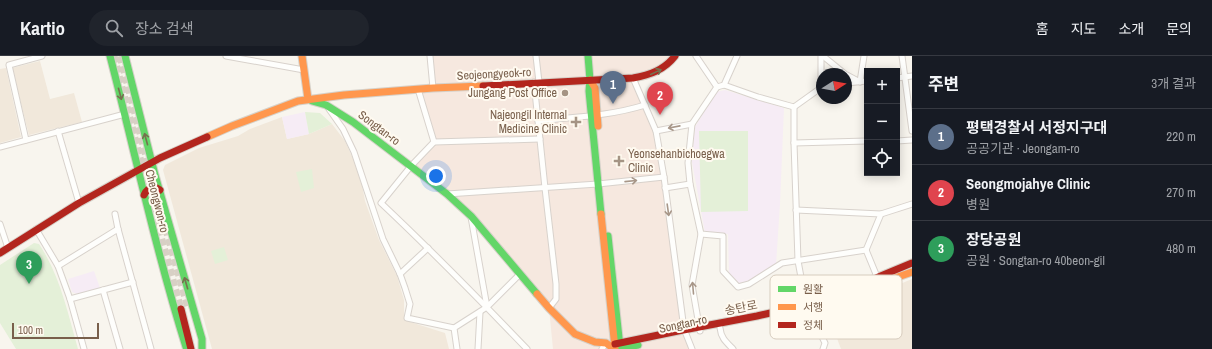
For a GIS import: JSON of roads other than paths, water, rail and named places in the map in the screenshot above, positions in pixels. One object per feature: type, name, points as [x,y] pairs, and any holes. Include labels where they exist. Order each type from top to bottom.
[{"type":"street","points":[[26,140],[9,65],[42,56]]},
{"type":"street","name":"Cheongwon-ro","points":[[110,56],[174,309],[186,347],[190,349]]},
{"type":"street","name":"Cheongwon-ro","points":[[124,56],[202,339],[202,349]]},
{"type":"street","points":[[226,56],[304,70]]},
{"type":"street","points":[[0,253],[79,203],[152,162],[232,126],[298,101],[308,99],[302,56]]},
{"type":"street","points":[[430,56],[433,88]]},
{"type":"street","points":[[536,56],[538,121],[556,284],[556,299],[549,308]]},
{"type":"street","points":[[588,56],[590,80],[589,91],[594,115],[617,347],[685,332]]},
{"type":"street","name":"Seojeongyeok-ro","points":[[308,99],[433,88],[633,78],[652,74],[664,68],[675,56]]},
{"type":"street","points":[[696,56],[717,86]]},
{"type":"street","points":[[724,85],[737,56]]},
{"type":"street","points":[[822,56],[845,74],[860,82]]},
{"type":"street","points":[[822,56],[822,68]]},
{"type":"street","points":[[860,82],[864,56]]},
{"type":"street","points":[[902,56],[912,131]]},
{"type":"street","points":[[900,78],[912,76]]},
{"type":"street","points":[[633,78],[656,131],[664,177],[685,332],[692,349]]},
{"type":"street","points":[[852,83],[864,81]]},
{"type":"street","points":[[699,329],[692,285],[702,234],[690,184],[688,163],[692,124],[717,86],[724,85],[758,97],[794,107]]},
{"type":"street","points":[[418,89],[434,142]]},
{"type":"street","points":[[794,107],[816,91]]},
{"type":"street","name":"Songtan-ro","points":[[308,99],[326,105],[353,122],[447,194],[471,216],[549,308],[575,334],[604,346],[617,347]]},
{"type":"street","points":[[326,105],[343,129],[354,152],[383,239],[405,288],[410,304],[407,318],[454,328],[487,307],[520,274]]},
{"type":"street","points":[[538,121],[594,115],[645,105]]},
{"type":"street","points":[[794,107],[798,261],[801,275]]},
{"type":"street","points":[[0,147],[125,114]]},
{"type":"street","points":[[656,131],[692,124]]},
{"type":"street","points":[[58,131],[79,203]]},
{"type":"street","points":[[526,349],[487,307],[381,203],[434,142],[540,139]]},
{"type":"street","points":[[900,141],[912,140]]},
{"type":"street","points":[[794,143],[864,141]]},
{"type":"street","points":[[447,194],[601,184],[664,177]]},
{"type":"street","points":[[665,188],[690,184]]},
{"type":"street","points":[[144,195],[146,190],[150,188],[156,187],[160,190]]},
{"type":"street","points":[[796,210],[882,214],[912,204]]},
{"type":"street","points":[[115,214],[152,349]]},
{"type":"street","points":[[876,275],[866,250],[882,214]]},
{"type":"street","points":[[471,216],[487,307]]},
{"type":"street","points":[[0,224],[8,248]]},
{"type":"street","points":[[36,229],[58,266],[70,299],[84,349]]},
{"type":"street","points":[[58,266],[118,229]]},
{"type":"street","points":[[702,234],[723,236],[723,272],[738,287],[749,284],[782,263],[866,250]]},
{"type":"street","points":[[400,274],[428,248]]},
{"type":"street","points":[[888,275],[912,263]]},
{"type":"street","name":"Songtan-ro","points":[[899,275],[912,272]]},
{"type":"street","points":[[70,299],[133,282]]},
{"type":"street","points":[[103,290],[120,349]]},
{"type":"street","name":"Cheongwon-ro","points":[[190,349],[185,309],[202,349]]},
{"type":"street","points":[[478,349],[480,312]]},
{"type":"street","name":"송탄로","points":[[699,329],[770,314]]},
{"type":"street","name":"Songtan-ro","points":[[685,332],[699,329],[720,328],[770,318]]},
{"type":"street","points":[[454,328],[457,349]]},
{"type":"street","points":[[720,328],[720,334],[733,349]]},
{"type":"street","points":[[823,339],[825,343],[823,349]]},
{"type":"tunnel","points":[[114,56],[149,193],[181,309]]},
{"type":"tunnel","points":[[120,56],[155,191],[188,308]]},
{"type":"place","name":"Jungang Post Office","points":[[565,93]]},
{"type":"place","name":"평택경찰서 서정지구대","points":[[613,104]]},
{"type":"place","name":"Seongmojahye Clinic","points":[[660,115]]},
{"type":"place","name":"Najeongil Internal Medicine Clinic","points":[[576,122]]},
{"type":"place","name":"Yeonsehanbichoegwa Clinic","points":[[619,161]]},
{"type":"place","name":"장당공원","points":[[29,284]]}]
